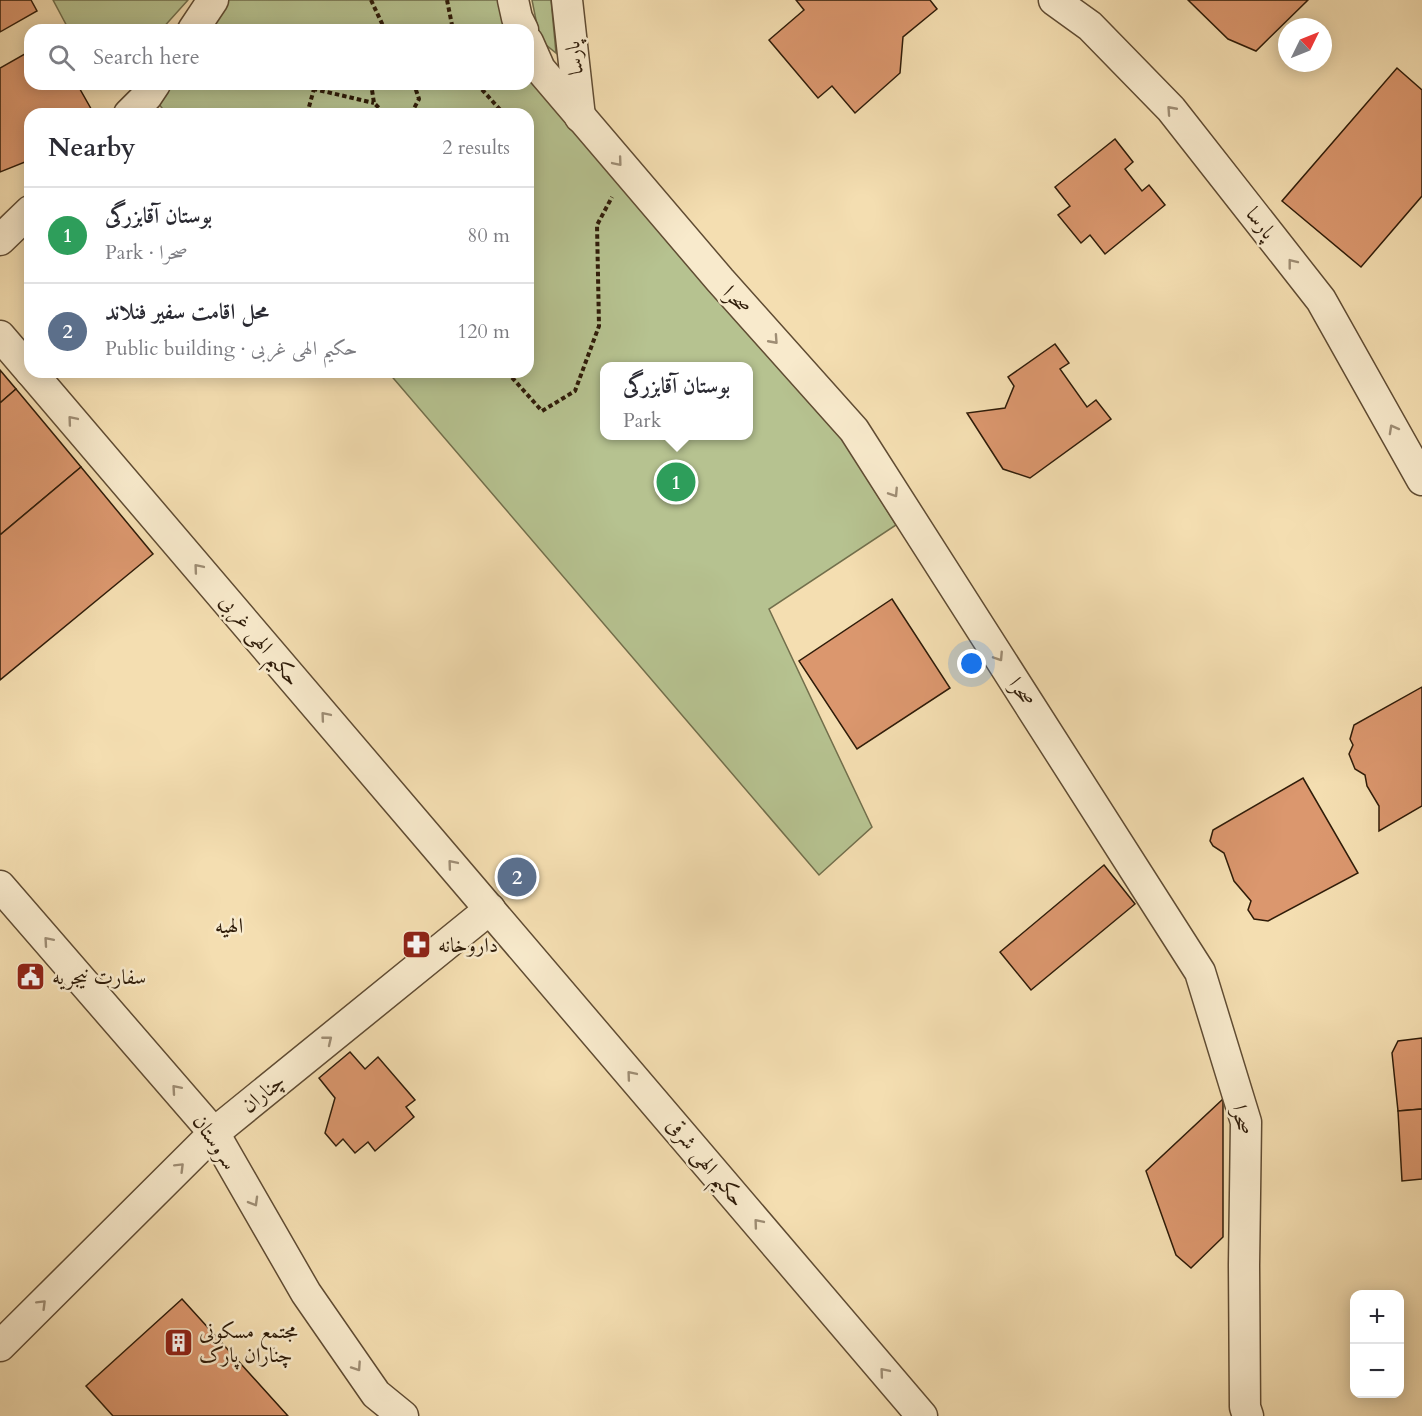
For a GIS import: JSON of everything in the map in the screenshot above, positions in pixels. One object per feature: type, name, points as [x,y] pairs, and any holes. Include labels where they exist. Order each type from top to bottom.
[{"type":"street","points":[[197,24],[213,0]]},
{"type":"street","points":[[513,0],[520,24]]},
{"type":"street","name":"پارسا","points":[[567,0],[580,117]]},
{"type":"street","name":"پارسا","points":[[1054,0],[1090,26],[1171,109],[1321,300],[1422,480]]},
{"type":"street","name":"صحرا","points":[[534,56],[540,69],[625,170],[854,430],[1200,972],[1246,1122],[1244,1288],[1245,1407],[1248,1416]]},
{"type":"street","points":[[135,108],[151,90]]},
{"type":"street","points":[[0,240],[24,217]]},
{"type":"street","name":"حکیم الهی غربی","points":[[0,336],[24,363]]},
{"type":"street","name":"حکیم الهی غربی","points":[[37,378],[490,909]]},
{"type":"street","name":"سروستان","points":[[0,886],[214,1133],[306,1293],[376,1394],[403,1416]]},
{"type":"street","name":"چناران","points":[[0,1346],[214,1133],[490,909]]},
{"type":"street","name":"حکیم الهی شرقی","points":[[490,909],[922,1416]]},
{"type":"path","points":[[371,0],[383,24]]},
{"type":"path","points":[[447,0],[452,24]]},
{"type":"path","points":[[309,108],[313,90]]},
{"type":"path","points":[[322,90],[374,103],[379,108]]},
{"type":"path","points":[[372,90],[374,103]]},
{"type":"path","points":[[414,108],[419,99],[416,90]]},
{"type":"path","points":[[482,90],[499,108]]},
{"type":"path","points":[[512,378],[542,411],[575,391],[599,326],[597,225],[625,170]]},
{"type":"green space","points":[[53,0],[188,0],[166,24],[66,24]]},
{"type":"green space","points":[[227,0],[502,0],[508,24],[210,24]]},
{"type":"green space","points":[[532,0],[551,0],[556,53],[540,40]]},
{"type":"green space","points":[[534,79],[843,440],[896,525],[769,609],[872,827],[819,875],[393,378],[534,378],[534,108],[162,108],[157,102],[166,90],[534,90]]},
{"type":"building","points":[[0,0],[31,0],[37,11],[0,32]]},
{"type":"building","points":[[796,0],[930,0],[937,9],[903,37],[900,73],[855,113],[832,86],[818,98],[769,40],[804,10]]},
{"type":"building","points":[[1188,0],[1308,0],[1290,18],[1278,18],[1278,29],[1256,51],[1228,39]]},
{"type":"building","points":[[24,54],[24,90],[80,90],[91,108],[24,108],[24,162],[0,172],[0,68]]},
{"type":"building","points":[[1397,68],[1422,90],[1422,196],[1361,267],[1282,201]]},
{"type":"building","points":[[1115,139],[1133,162],[1125,169],[1142,191],[1149,185],[1165,205],[1105,254],[1090,235],[1081,243],[1058,215],[1070,206],[1055,187]]},
{"type":"building","points":[[1055,344],[1069,363],[1060,369],[1087,407],[1096,400],[1111,419],[1030,478],[1003,469],[967,413],[1005,408],[1014,386],[1008,377]]},
{"type":"building","points":[[0,370],[16,389],[0,403]]},
{"type":"building","points":[[16,389],[81,467],[0,535],[0,403]]},
{"type":"building","points":[[81,467],[153,554],[0,680],[0,535]]},
{"type":"building","points":[[892,599],[950,688],[857,749],[799,661]]},
{"type":"building","points":[[1422,687],[1422,806],[1379,831],[1379,806],[1367,786],[1365,775],[1355,769],[1349,754],[1353,745],[1350,739],[1354,725]]},
{"type":"building","points":[[1303,778],[1358,873],[1268,921],[1254,919],[1248,910],[1251,901],[1234,881],[1224,853],[1213,846],[1210,841],[1213,830]]},
{"type":"building","points":[[1104,865],[1135,904],[1031,990],[1000,952]]},
{"type":"building","points":[[1422,1038],[1422,1109],[1398,1111],[1392,1053],[1398,1041]]},
{"type":"building","points":[[350,1052],[365,1069],[378,1057],[415,1100],[406,1107],[414,1117],[375,1151],[368,1142],[355,1153],[343,1139],[336,1146],[325,1133],[335,1098],[319,1078]]},
{"type":"building","points":[[1223,1099],[1223,1237],[1191,1268],[1176,1255],[1146,1171]]},
{"type":"building","points":[[1422,1109],[1422,1179],[1402,1181],[1398,1111]]},
{"type":"building","name":"مجتمع مسکونی چناران پارک","points":[[182,1299],[288,1416],[113,1416],[86,1386]]},
{"type":"place","name":"بوستان آقابزرگی","points":[[676,482]]},
{"type":"place","name":"محل اقامت سفیر فنلاند","points":[[517,877]]},
{"type":"place","name":"داروخانه","points":[[417,945]]},
{"type":"place","name":"سفارت نیجریه","points":[[31,977]]},
{"type":"place","name":"مجتمع مسکونی چناران پارک","points":[[178,1343]]},
{"type":"district","name":"الهیه","points":[[229,925]]}]
